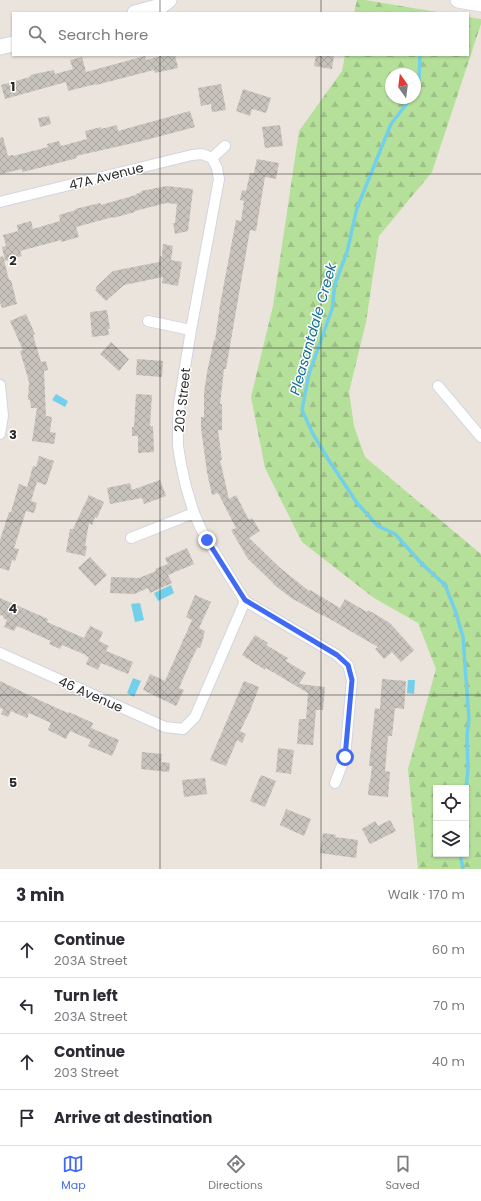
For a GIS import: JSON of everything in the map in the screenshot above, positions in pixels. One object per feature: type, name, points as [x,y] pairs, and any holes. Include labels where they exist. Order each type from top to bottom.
[{"type":"street","points":[[139,12],[161,6],[169,0]]},
{"type":"street","points":[[458,0],[481,4]]},
{"type":"street","points":[[0,48],[12,44]]},
{"type":"street","points":[[212,158],[225,146]]},
{"type":"street","name":"47A Avenue","points":[[0,202],[192,155],[202,154],[212,158]]},
{"type":"street","name":"203 Street","points":[[212,158],[217,168],[219,179],[178,404],[178,434],[181,464],[194,513],[207,540],[245,600]]},
{"type":"street","points":[[148,321],[191,330]]},
{"type":"street","points":[[0,385],[3,416],[0,434]]},
{"type":"street","points":[[438,386],[481,437]]},
{"type":"street","points":[[131,538],[194,513]]},
{"type":"street","points":[[245,600],[337,655],[348,665],[352,680],[345,757],[335,783]]},
{"type":"street","name":"46 Avenue","points":[[0,653],[165,727],[183,729],[195,717],[245,600]]},
{"type":"green space","points":[[357,0],[365,0],[437,12],[354,12]]},
{"type":"green space","points":[[469,17],[481,19],[481,24],[432,172],[379,236],[366,322],[349,392],[354,426],[365,457],[481,554],[481,869],[418,869],[408,769],[436,669],[418,623],[374,598],[302,542],[265,468],[251,397],[273,306],[299,131],[342,71],[345,56],[469,56]]},
{"type":"water","points":[[56,394],[68,401],[65,407],[52,400]]},
{"type":"water","points":[[171,585],[174,593],[158,601],[154,593]]},
{"type":"water","points":[[140,603],[144,620],[135,622],[131,604]]},
{"type":"water","points":[[133,678],[141,681],[134,697],[127,693]]},
{"type":"water","points":[[408,680],[415,680],[414,694],[407,693]]},
{"type":"building","points":[[145,56],[146,60],[161,56],[175,56],[178,68],[155,73],[154,70],[68,91],[66,82],[5,99],[1,85],[30,77],[30,75],[54,70],[55,74],[73,69],[70,60],[82,57],[86,72]]},
{"type":"building","points":[[316,56],[334,56],[332,69],[314,66]]},
{"type":"building","points":[[221,84],[226,110],[212,112],[211,104],[201,106],[198,88]]},
{"type":"building","points":[[243,89],[271,98],[266,113],[252,109],[250,116],[236,111]]},
{"type":"building","points":[[190,111],[195,127],[76,156],[77,158],[47,166],[22,172],[22,169],[0,174],[0,138],[3,137],[8,156],[13,156],[48,147],[47,144],[59,141],[61,146],[87,139],[85,131],[117,125],[118,131]]},
{"type":"building","points":[[49,116],[51,124],[40,127],[38,118]]},
{"type":"building","points":[[280,125],[283,146],[265,148],[262,127]]},
{"type":"building","points":[[257,159],[279,163],[276,179],[265,177],[256,231],[250,230],[226,369],[224,369],[220,404],[222,404],[222,430],[218,430],[222,460],[220,460],[229,499],[236,495],[249,520],[252,518],[260,531],[249,538],[279,567],[309,591],[310,590],[340,608],[345,599],[390,623],[414,650],[401,662],[392,652],[384,659],[375,649],[378,647],[294,600],[273,584],[248,559],[231,530],[236,528],[218,493],[212,495],[207,472],[201,428],[201,417],[204,417],[204,393],[236,220],[241,221],[244,201],[240,200],[242,190],[246,191],[250,173],[254,173]]},
{"type":"building","points":[[167,186],[193,189],[188,231],[175,234],[173,223],[175,223],[177,204],[166,203],[76,227],[79,237],[61,242],[61,240],[20,251],[22,256],[5,261],[2,247],[6,246],[3,235],[18,231],[17,225],[31,221],[33,229],[60,221],[59,215],[76,210],[75,209],[100,203],[101,205],[136,195],[142,192],[141,191]]},
{"type":"building","points":[[163,244],[173,246],[171,260],[182,262],[178,286],[162,283],[163,277],[124,285],[106,301],[95,290],[97,288],[96,287],[113,271],[159,262],[160,256],[162,257]]},
{"type":"building","points":[[3,256],[17,304],[2,308],[0,302],[0,257]]},
{"type":"building","points":[[107,310],[110,329],[108,329],[109,335],[92,337],[90,312]]},
{"type":"building","points":[[26,314],[35,334],[33,335],[41,362],[46,361],[48,370],[44,371],[46,416],[52,417],[50,432],[56,433],[54,444],[32,441],[37,408],[31,408],[30,400],[28,400],[29,382],[20,351],[23,350],[10,321]]},
{"type":"building","points":[[111,342],[129,359],[119,371],[100,354]]},
{"type":"building","points":[[137,359],[163,361],[162,377],[136,375]]},
{"type":"building","points":[[136,394],[152,395],[150,426],[153,426],[154,452],[138,453],[138,436],[132,436]]},
{"type":"building","points":[[39,456],[54,461],[46,485],[37,482],[31,501],[37,503],[34,513],[26,511],[14,548],[19,549],[15,561],[12,560],[9,571],[0,568],[0,540],[9,512],[11,512],[19,484],[27,487],[33,466],[36,467]]},
{"type":"building","points":[[160,480],[166,496],[144,504],[142,498],[110,504],[107,488],[130,483],[132,490]]},
{"type":"building","points":[[89,495],[104,502],[92,525],[89,523],[85,546],[87,546],[85,556],[66,552],[70,529],[73,529]]},
{"type":"building","points":[[187,548],[194,564],[168,575],[172,583],[150,593],[148,588],[134,594],[110,593],[111,577],[139,578],[168,564],[165,558]]},
{"type":"building","points":[[90,557],[107,575],[95,586],[78,568]]},
{"type":"building","points":[[195,595],[211,602],[199,628],[205,631],[204,637],[200,648],[198,647],[194,654],[179,688],[184,690],[176,706],[143,690],[150,674],[165,681],[192,620],[186,617]]},
{"type":"building","points":[[0,598],[48,619],[47,622],[84,638],[90,626],[103,632],[99,641],[109,646],[106,651],[133,662],[128,674],[101,663],[98,670],[86,664],[89,657],[86,655],[62,645],[60,649],[49,644],[51,641],[17,626],[14,631],[4,627],[7,620],[0,615]]},
{"type":"building","points":[[255,635],[268,643],[266,645],[288,658],[286,661],[306,673],[299,684],[325,687],[323,710],[316,710],[313,745],[297,744],[299,719],[306,719],[308,693],[266,668],[265,670],[242,655]]},
{"type":"building","points":[[382,679],[406,681],[404,709],[395,708],[392,736],[388,736],[385,771],[390,772],[388,797],[368,795],[372,766],[369,766],[375,708],[380,709]]},
{"type":"building","points":[[0,681],[93,723],[91,728],[119,740],[112,756],[88,746],[91,740],[70,731],[66,739],[48,730],[51,723],[29,713],[27,718],[11,711],[8,717],[1,714],[3,709],[0,708]]},
{"type":"building","points":[[244,681],[259,687],[250,711],[240,731],[246,734],[242,743],[237,740],[226,766],[210,760]]},
{"type":"building","points":[[278,748],[294,750],[291,774],[276,772]]},
{"type":"building","points":[[142,752],[162,754],[161,762],[170,763],[169,772],[141,769]]},
{"type":"building","points":[[261,775],[276,781],[265,807],[250,801]]},
{"type":"building","points":[[205,778],[207,794],[184,797],[182,780]]},
{"type":"building","points":[[286,809],[311,819],[304,836],[280,825]]},
{"type":"building","points":[[390,820],[396,831],[370,844],[362,829],[375,821],[378,826]]},
{"type":"building","points":[[323,833],[336,835],[335,837],[358,840],[356,858],[320,853]]},
{"type":"waterway","name":"Pleasantdale Creek","points":[[419,68],[420,56]]},
{"type":"waterway","name":"Pleasantdale Creek","points":[[406,104],[391,124],[357,208],[347,252],[335,284],[332,309],[309,374],[302,410],[313,434],[357,503],[378,526],[395,534],[422,564],[445,585],[455,610],[463,637],[469,719],[467,735],[468,770],[466,785]]},
{"type":"waterway","name":"Pleasantdale Creek","points":[[461,857],[463,869]]},
{"type":"route","points":[[207,540],[245,600],[337,655],[348,665],[352,680],[345,757]]}]
